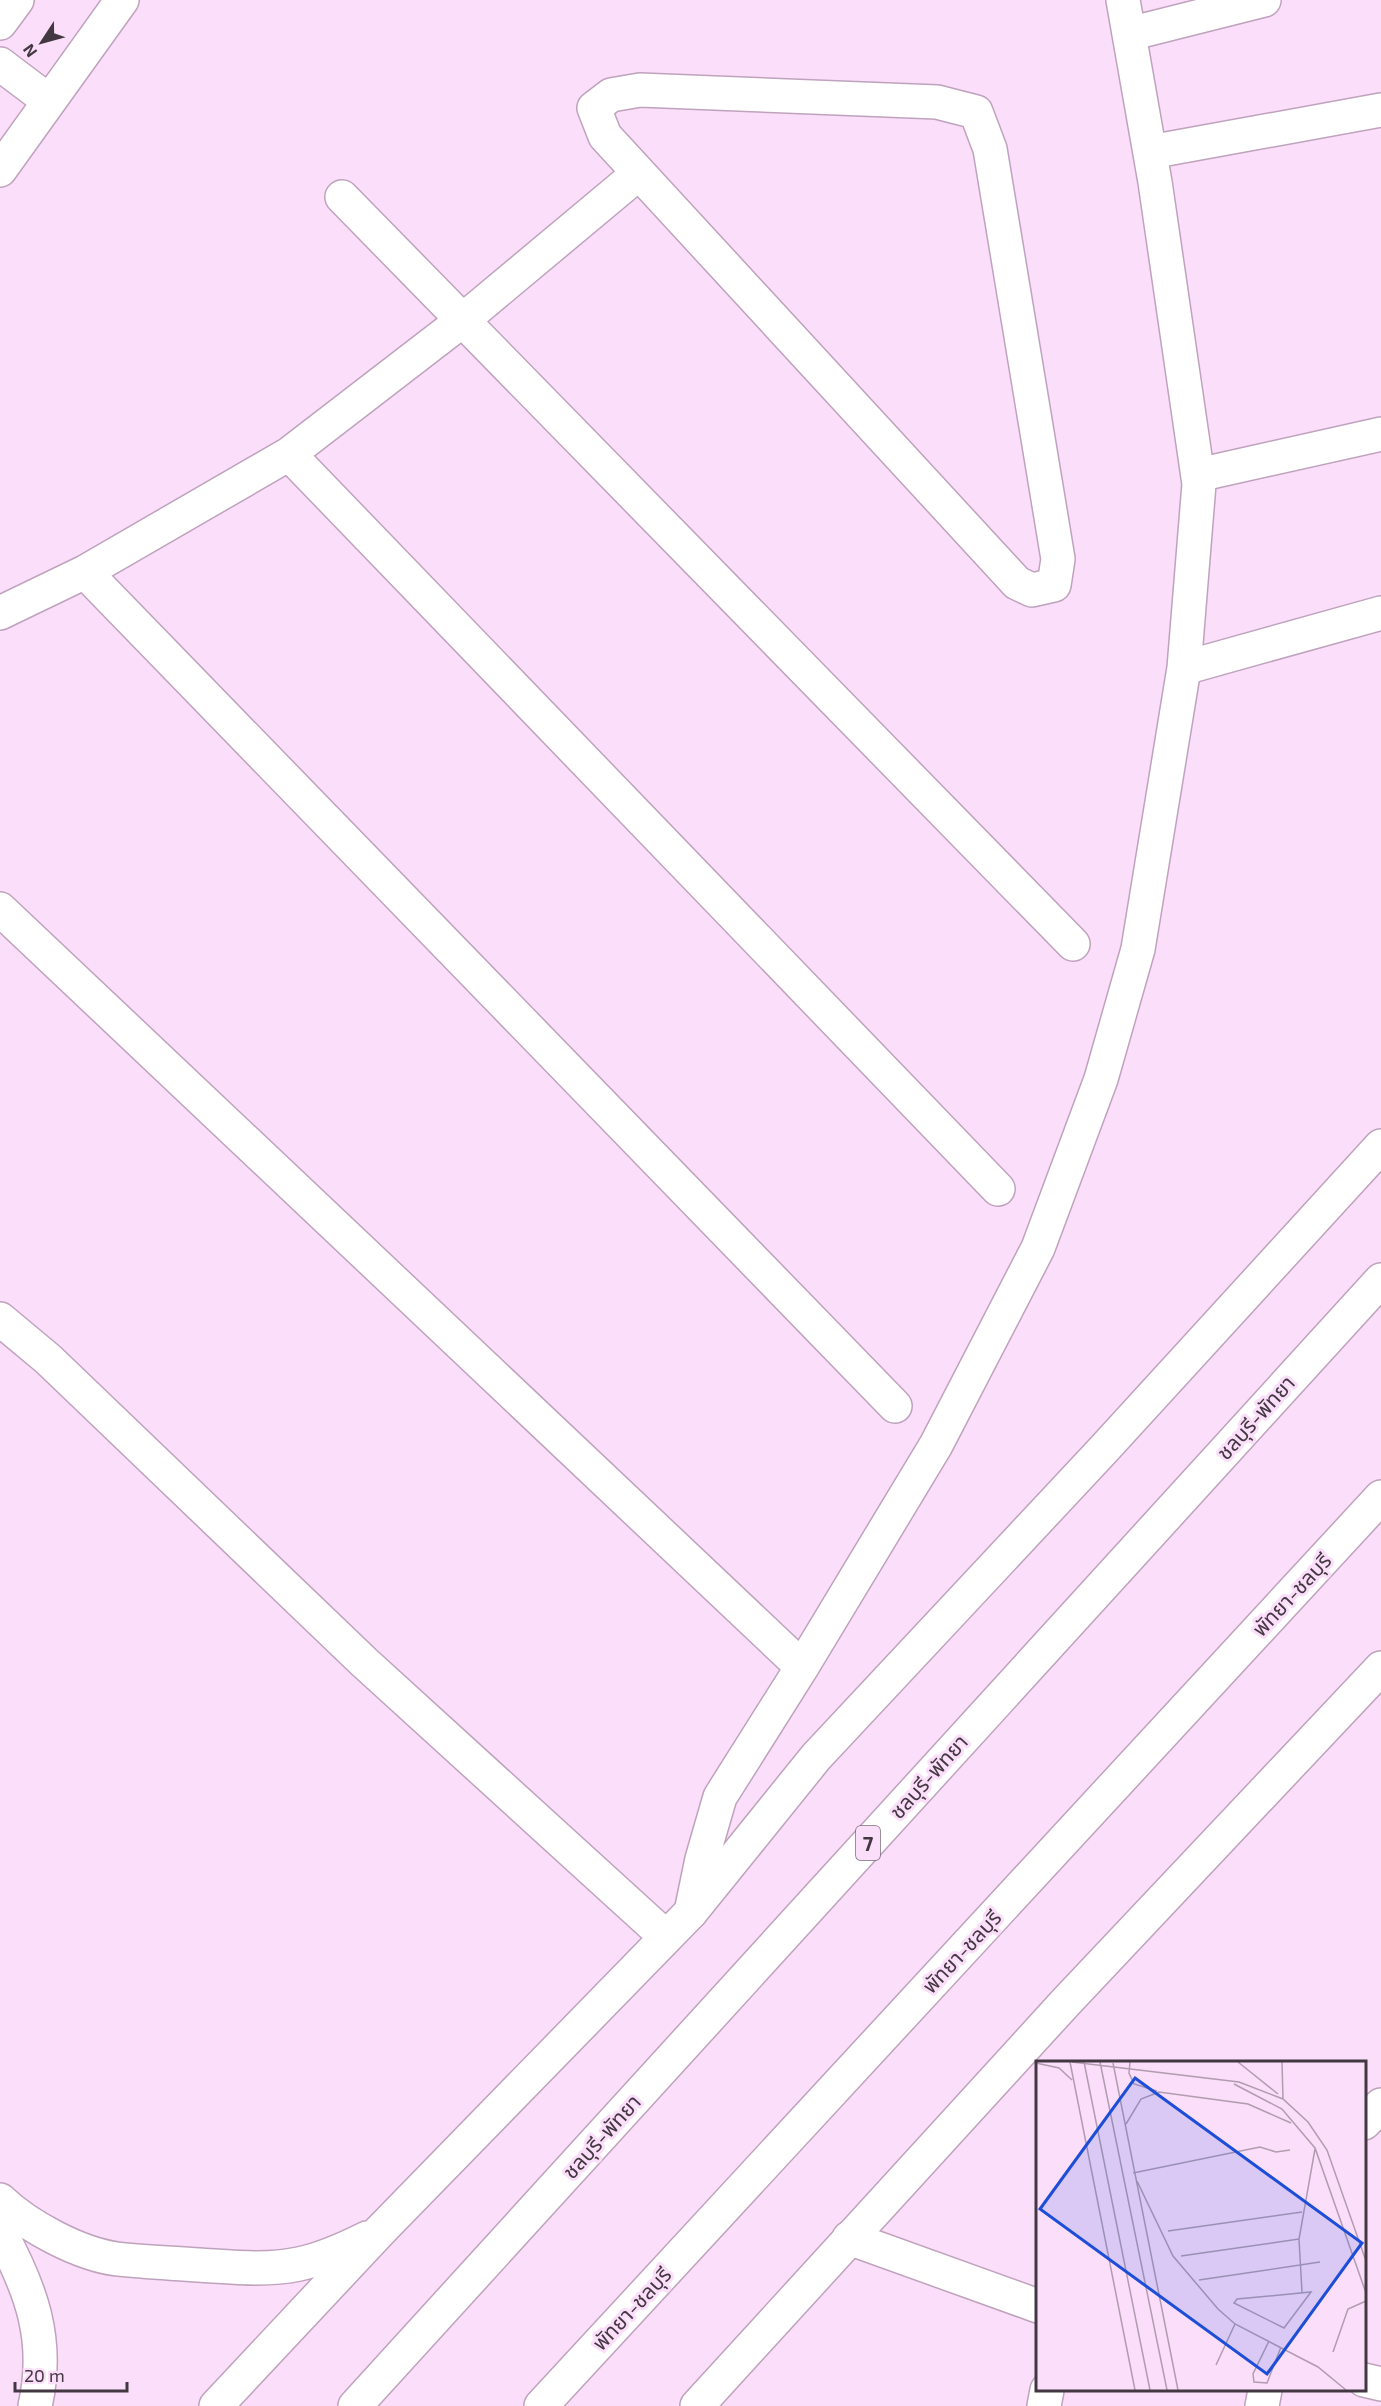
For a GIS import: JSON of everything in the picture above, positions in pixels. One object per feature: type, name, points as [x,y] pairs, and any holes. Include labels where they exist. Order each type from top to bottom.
[{"type":"main road","points":[[0,24],[17,0]]},
{"type":"main road","points":[[0,170],[122,0]]},
{"type":"main road","points":[[691,1912],[702,1859],[720,1797],[802,1667],[936,1445],[1038,1248],[1101,1079],[1138,949],[1184,668],[1198,476],[1150,152],[1123,0]]},
{"type":"main road","points":[[1129,34],[1264,0]]},
{"type":"main road","points":[[0,64],[49,101]]},
{"type":"main road","points":[[640,90],[937,102],[976,112],[990,149],[1058,559],[1054,585],[1032,590],[1017,583],[639,173],[605,136],[594,108],[611,95],[640,90]]},
{"type":"main road","points":[[1150,152],[1381,110]]},
{"type":"main road","points":[[0,613],[85,572],[289,454],[463,320],[639,173]]},
{"type":"main road","points":[[342,197],[1073,944]]},
{"type":"main road","points":[[1198,476],[1381,434]]},
{"type":"main road","points":[[289,454],[998,1189]]},
{"type":"main road","points":[[85,572],[895,1406]]},
{"type":"main road","points":[[1184,668],[1381,613]]},
{"type":"main road","points":[[0,909],[802,1667]]},
{"type":"main road","points":[[216,2406],[380,2231],[691,1912],[816,1756],[1112,1440],[1381,1146]]},
{"type":"main road","name":"ชลบุรี-พัทยา","points":[[355,2406],[1381,1280]]},
{"type":"main road","points":[[0,1319],[48,1359],[364,1662],[666,1937]]},
{"type":"main road","name":"พัทยา-ชลบุรี","points":[[541,2406],[1381,1497]]},
{"type":"main road","points":[[697,2406],[1074,1994],[1381,1668]]},
{"type":"main road","points":[[1366,2122],[1381,2105]]},
{"type":"main road","points":[[0,2200],[30,2223],[56,2237],[84,2250],[115,2259],[236,2268],[267,2268],[299,2264],[338,2253],[380,2231]]},
{"type":"main road","points":[[0,2232],[20,2268],[36,2313],[41,2364],[40,2385],[35,2406]]},
{"type":"main road","points":[[849,2238],[1035,2300]]},
{"type":"main road","points":[[1366,2380],[1381,2384]]},
{"type":"main road","points":[[1044,2406],[1047,2391]]},
{"type":"main road","points":[[1262,2406],[1265,2391]]}]
